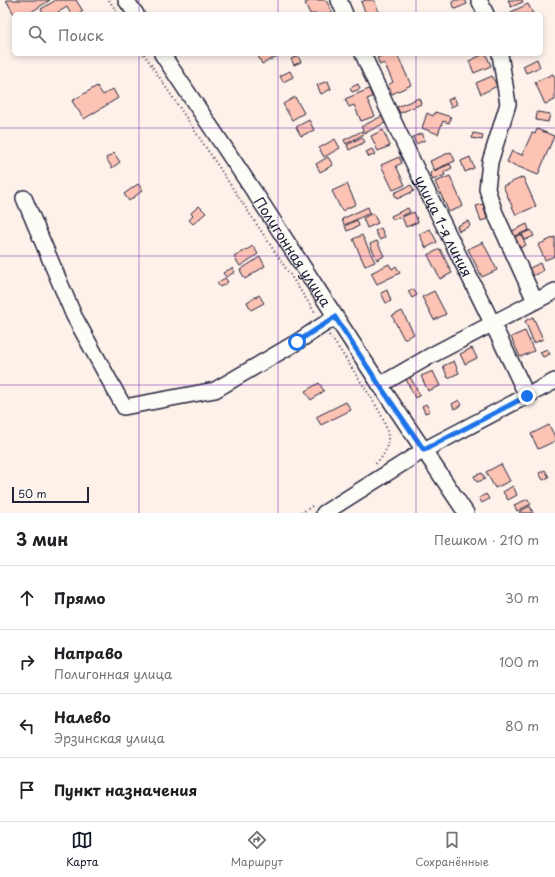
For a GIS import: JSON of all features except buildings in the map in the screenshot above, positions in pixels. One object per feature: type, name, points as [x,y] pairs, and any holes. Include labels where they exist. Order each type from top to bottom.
[{"type":"street","points":[[126,0],[135,12]]},
{"type":"street","points":[[339,0],[344,12]]},
{"type":"street","points":[[479,0],[485,12]]},
{"type":"street","name":"Полигонная улица","points":[[163,56],[261,202],[329,321],[380,386],[466,513]]},
{"type":"street","name":"улица 1-я линия","points":[[364,56],[384,104],[493,323],[527,396]]},
{"type":"street","points":[[500,56],[508,104],[490,162],[487,188],[495,213],[535,301]]},
{"type":"street","points":[[24,198],[74,316],[124,407],[215,390],[297,342],[329,321]]},
{"type":"street","points":[[380,386],[432,355],[555,291]]},
{"type":"street","points":[[319,509],[424,450],[555,381]]},
{"type":"path","points":[[109,0],[117,12]]},
{"type":"path","points":[[145,56],[329,321],[372,399],[388,432],[387,448],[383,456],[373,466]]},
{"type":"path","points":[[301,513],[319,509]]},
{"type":"route","points":[[297,342],[335,317],[424,450],[527,396]]}]
